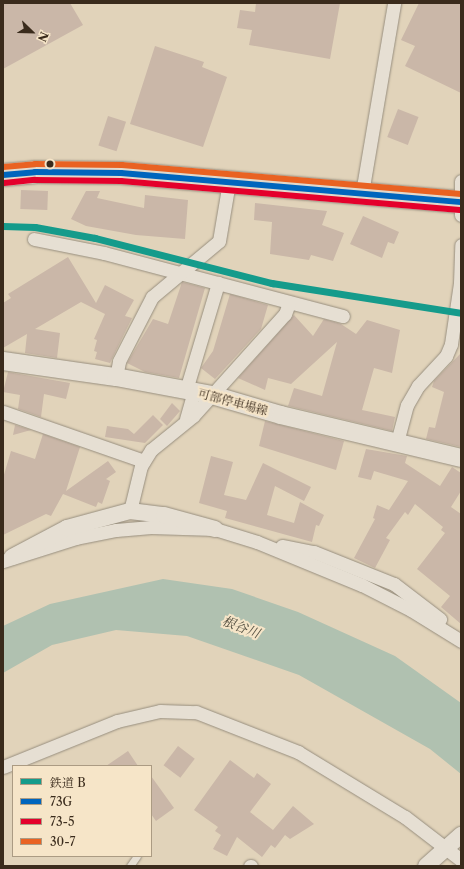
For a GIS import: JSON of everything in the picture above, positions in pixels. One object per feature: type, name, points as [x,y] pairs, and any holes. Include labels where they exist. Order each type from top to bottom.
[{"type":"highway","points":[[3,175],[35,172],[121,173],[461,200]]},
{"type":"main road","name":"可部停車場線","points":[[3,361],[116,377],[212,395],[281,415],[461,458]]},
{"type":"street","points":[[362,193],[394,3]]},
{"type":"street","points":[[116,377],[120,361],[152,297],[219,241],[228,182]]},
{"type":"street","points":[[34,239],[78,247],[218,282],[289,303],[343,316]]},
{"type":"street","points":[[397,442],[407,405],[418,386],[456,346],[461,245]]},
{"type":"street","points":[[186,419],[190,391],[218,282]]},
{"type":"street","points":[[130,511],[144,461],[151,450],[186,419],[192,416],[212,395],[285,314],[289,303]]},
{"type":"street","points":[[3,412],[144,461]]},
{"type":"street","points":[[7,559],[67,528],[130,511],[164,515],[257,542],[362,584],[411,610],[461,640]]},
{"type":"street","points":[[7,559],[76,538],[116,530],[151,527],[216,529]]},
{"type":"street","points":[[3,768],[117,720],[160,711],[196,712],[298,752],[399,813],[453,842],[461,860]]},
{"type":"street","points":[[426,866],[453,842]]},
{"type":"lane","points":[[130,866],[136,857]]},
{"type":"water","name":"根谷川","points":[[163,579],[232,589],[298,612],[395,656],[461,703],[461,774],[430,749],[299,675],[187,636],[116,630],[52,645],[3,673],[3,626],[50,604]]},
{"type":"building","points":[[3,3],[70,3],[83,25],[3,69]]},
{"type":"building","points":[[256,3],[340,3],[330,59],[249,45],[252,30],[237,28],[240,10],[255,12]]},
{"type":"building","points":[[419,3],[461,3],[461,93],[405,66],[415,46],[401,40]]},
{"type":"building","points":[[155,46],[204,62],[202,67],[227,77],[203,147],[130,124]]},
{"type":"building","points":[[398,109],[419,117],[408,145],[387,137]]},
{"type":"building","points":[[108,116],[126,122],[116,151],[98,145]]},
{"type":"building","points":[[21,190],[48,191],[47,210],[20,209]]},
{"type":"building","points":[[86,191],[100,191],[97,198],[144,208],[145,195],[188,200],[185,239],[136,235],[86,226],[71,219]]},
{"type":"building","points":[[255,203],[327,211],[322,225],[344,233],[333,261],[311,255],[309,260],[270,254],[272,222],[254,220]]},
{"type":"building","points":[[363,216],[399,232],[394,244],[388,242],[382,258],[350,244]]},
{"type":"building","points":[[68,257],[96,303],[105,285],[134,300],[125,316],[132,318],[110,363],[95,359],[97,352],[94,351],[97,340],[94,339],[105,314],[81,302],[35,329],[60,333],[57,358],[25,353],[27,334],[3,348],[3,303],[11,298],[8,294]]},
{"type":"building","points":[[182,282],[205,288],[179,378],[145,372],[127,363],[153,319],[168,324]]},
{"type":"building","points":[[230,294],[268,305],[261,329],[215,379],[201,368],[213,351]]},
{"type":"building","points":[[294,315],[313,336],[324,319],[341,324],[356,334],[367,320],[400,330],[392,373],[374,368],[362,410],[395,417],[392,431],[288,406],[294,388],[322,396],[337,342],[291,384],[268,378],[265,390],[238,378]]},
{"type":"building","points":[[461,353],[461,447],[426,439],[429,427],[435,428],[444,392],[432,387],[434,381]]},
{"type":"building","points":[[8,372],[70,383],[66,399],[44,394],[41,417],[18,409],[20,395],[3,392]]},
{"type":"building","points":[[172,403],[180,411],[167,426],[160,419]]},
{"type":"building","points":[[153,415],[163,425],[145,443],[105,437],[107,426],[128,429],[134,434]]},
{"type":"building","points":[[265,421],[344,441],[336,470],[259,446]]},
{"type":"building","points":[[15,425],[31,430],[13,435]]},
{"type":"building","points":[[43,434],[80,447],[66,491],[108,461],[116,472],[106,479],[110,481],[102,504],[98,502],[96,507],[63,494],[51,516],[46,514],[3,535],[3,478],[11,451],[35,459]]},
{"type":"building","points":[[366,449],[407,456],[405,463],[440,486],[452,467],[461,473],[461,491],[451,507],[461,514],[461,624],[441,607],[450,596],[417,569],[445,533],[441,530],[443,527],[415,504],[408,515],[405,512],[386,538],[390,540],[375,568],[354,558],[375,519],[373,518],[377,505],[389,510],[408,481],[374,471],[371,480],[358,477]]},
{"type":"building","points":[[211,456],[233,462],[224,495],[246,500],[263,463],[311,487],[304,501],[275,486],[267,515],[294,523],[300,502],[324,515],[319,526],[316,525],[312,542],[225,518],[227,511],[199,503]]},
{"type":"building","points":[[178,746],[195,759],[180,778],[164,765]]},
{"type":"building","points":[[128,751],[137,765],[107,765]]},
{"type":"building","points":[[230,760],[254,778],[257,773],[271,784],[250,812],[273,830],[293,806],[314,824],[290,839],[285,835],[275,848],[271,845],[262,857],[237,837],[227,856],[213,849],[221,835],[215,831],[218,827],[194,810]]},
{"type":"building","points":[[152,777],[174,808],[156,821],[152,815]]},
{"type":"rail line","name":"B","points":[[3,226],[35,227],[95,238],[272,283],[461,313]]},
{"type":"transit line","name":"30-7","points":[[3,167],[35,164],[122,165],[461,194]]},
{"type":"transit line","name":"73G","points":[[3,175],[35,172],[121,173],[461,202]]},
{"type":"transit line","name":"73-5","points":[[4,183],[35,180],[121,181],[460,210]]}]
